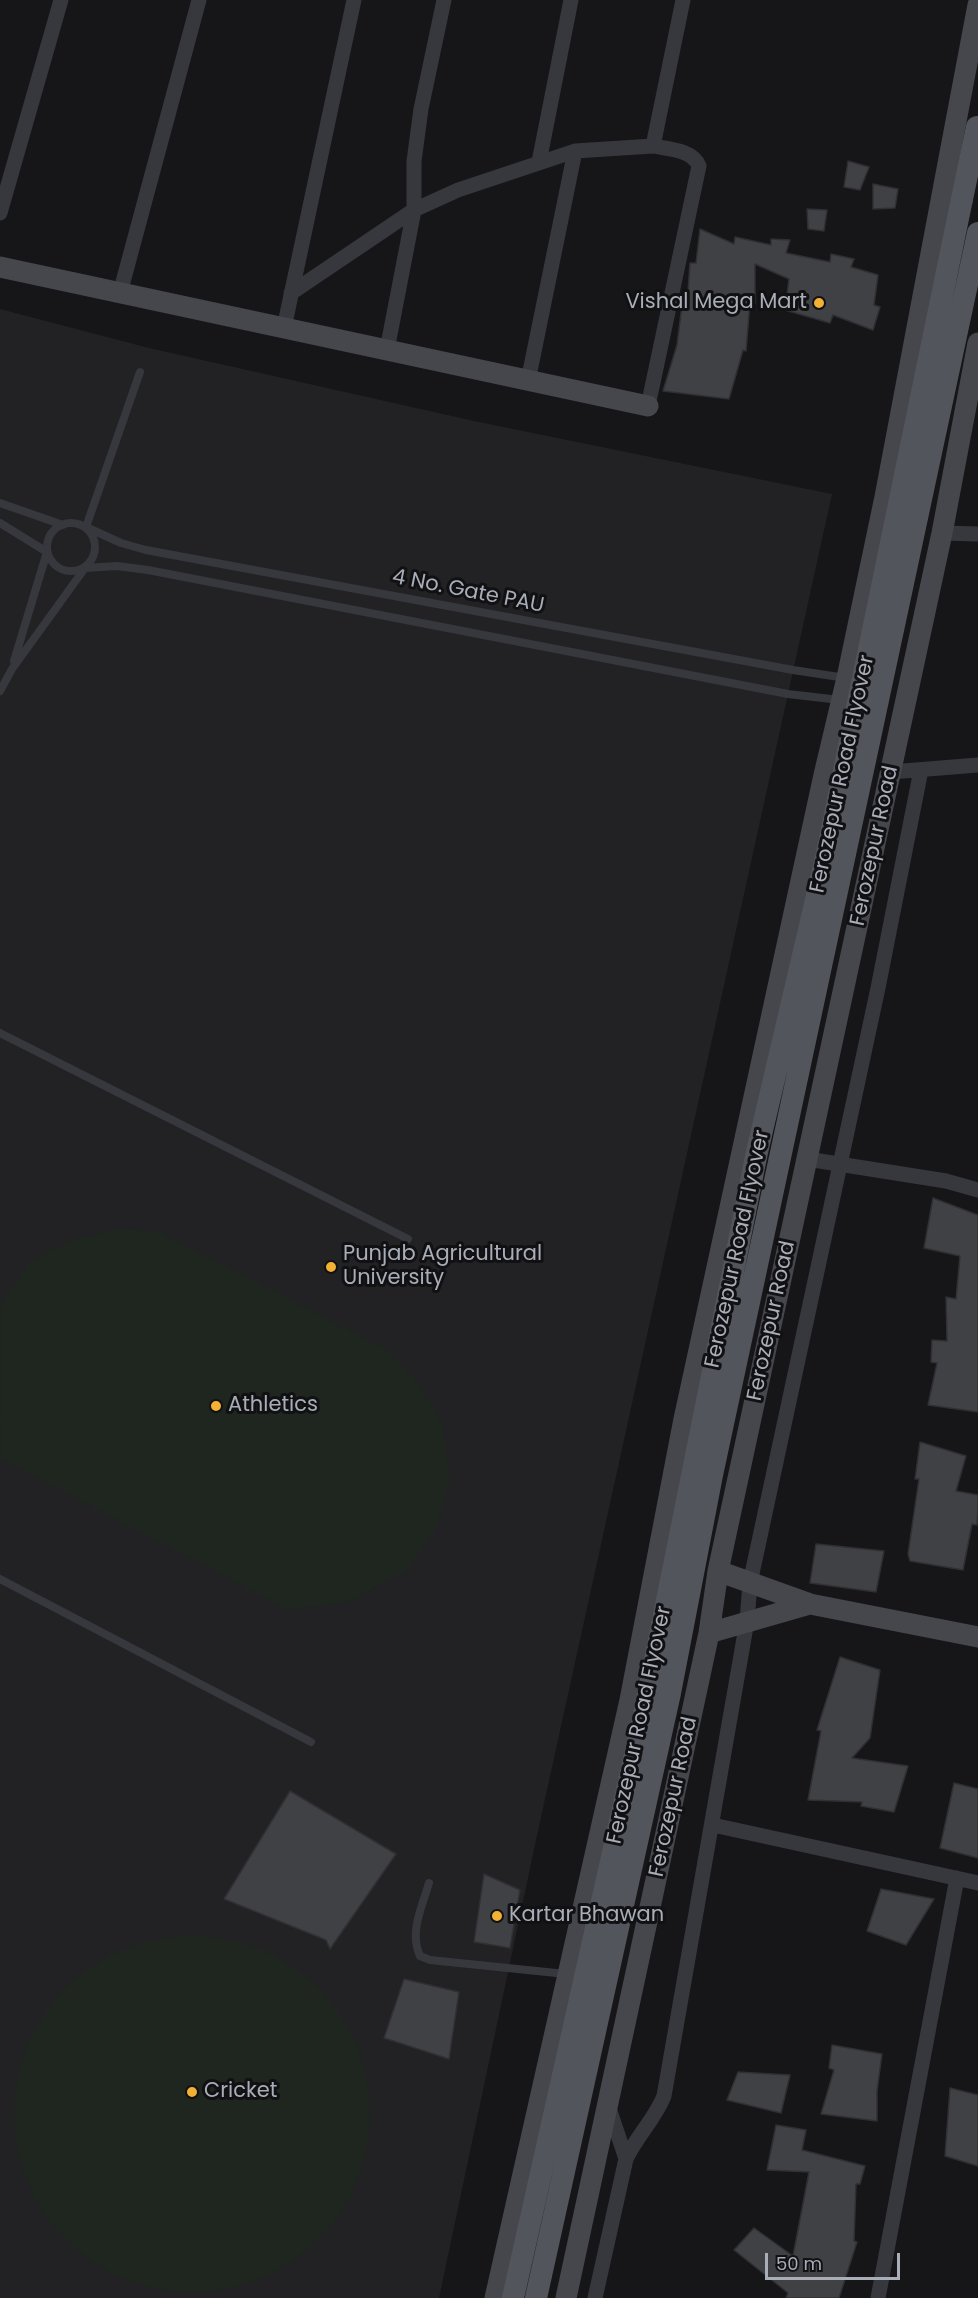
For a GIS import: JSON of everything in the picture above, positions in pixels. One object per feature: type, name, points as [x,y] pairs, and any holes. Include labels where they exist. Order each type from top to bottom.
[{"type":"main road","points":[[495,2298],[630,1700],[684,1419],[847,678],[887,486],[978,5]]},
{"type":"main road","points":[[952,144],[978,132]]},
{"type":"main road","points":[[946,178],[970,191],[978,132]]},
{"type":"main road","name":"Ferozepur Road Flyover","points":[[513,2298],[645,1710],[758,1152],[826,853],[970,191]]},
{"type":"main road","name":"Ferozepur Road Flyover","points":[[536,2298],[670,1692],[712,1475],[978,233]]},
{"type":"main road","points":[[0,267],[648,406]]},
{"type":"main road","name":"Ferozepur Road","points":[[566,2298],[709,1633],[718,1571],[942,533],[978,344]]},
{"type":"main road","points":[[718,1571],[810,1604],[978,1637]]},
{"type":"main road","points":[[709,1633],[810,1604]]},
{"type":"street","points":[[0,213],[61,0]]},
{"type":"street","points":[[120,293],[199,0]]},
{"type":"street","points":[[284,328],[354,0]]},
{"type":"street","points":[[387,350],[414,210],[416,139],[444,0]]},
{"type":"street","points":[[539,162],[571,0]]},
{"type":"street","points":[[654,146],[683,0]]},
{"type":"street","points":[[291,293],[414,210],[458,190],[575,151],[654,146],[690,154],[696,158],[699,165],[648,406]]},
{"type":"street","points":[[528,381],[575,151]]},
{"type":"street","points":[[942,533],[978,534]]},
{"type":"street","points":[[891,772],[978,765]]},
{"type":"street","points":[[595,2298],[626,2160],[631,2148],[652,2119],[664,2096],[713,1826],[747,1621],[750,1582],[840,1165],[921,770]]},
{"type":"street","points":[[807,1159],[946,1181],[978,1190]]},
{"type":"street","points":[[713,1826],[978,1883]]},
{"type":"street","points":[[878,2298],[957,1878]]},
{"type":"street","points":[[608,2105],[626,2160]]},
{"type":"lane","points":[[86,527],[140,372]]},
{"type":"lane","points":[[0,503],[63,525]]},
{"type":"lane","points":[[0,523],[47,552],[50,560],[63,570],[78,571],[85,568]]},
{"type":"lane","points":[[0,691],[12,669],[95,555],[95,540],[86,527],[70,523],[63,525],[50,536],[12,669]]},
{"type":"lane","name":"4 No. Gate PAU","points":[[86,527],[121,543],[146,550],[793,670],[847,678]]},
{"type":"lane","name":"4 No. Gate PAU","points":[[85,568],[117,566],[148,570],[788,694],[842,700]]},
{"type":"lane","points":[[0,1033],[408,1239]]},
{"type":"lane","points":[[0,1579],[310,1742]]},
{"type":"lane","points":[[429,1883],[415,1932],[414,1944],[420,1956],[430,1960],[567,1974]]},
{"type":"shaded area","name":"Punjab Agricultural University","points":[[0,309],[149,348],[474,421],[832,494],[536,1840],[439,2298],[0,2298]]},
{"type":"shaded area","name":"Athletics","points":[[118,1228],[159,1232],[388,1350],[420,1386],[443,1426],[450,1480],[435,1531],[409,1568],[350,1602],[289,1610],[0,1458],[1,1304],[31,1261],[70,1241]]},
{"type":"shaded area","name":"Cricket","points":[[192,1936],[227,1940],[260,1950],[291,1966],[318,1988],[340,2015],[356,2046],[366,2079],[370,2114],[366,2149],[356,2182],[340,2213],[318,2240],[291,2262],[260,2278],[227,2288],[192,2292],[157,2288],[124,2278],[93,2262],[66,2240],[44,2213],[28,2182],[18,2149],[14,2114],[18,2079],[28,2046],[44,2015],[66,1988],[93,1966],[124,1950],[157,1940]]},
{"type":"building","points":[[848,161],[869,167],[860,190],[844,187]]},
{"type":"building","points":[[873,184],[898,189],[895,208],[873,209]]},
{"type":"building","points":[[807,209],[827,210],[824,231],[808,229]]},
{"type":"building","points":[[700,229],[734,244],[735,237],[771,245],[771,239],[790,240],[786,253],[830,262],[831,254],[854,259],[851,267],[878,275],[874,305],[880,307],[873,330],[833,315],[830,323],[785,310],[789,279],[755,264],[755,303],[750,302],[746,351],[743,350],[729,399],[663,391],[677,345],[682,305],[687,306],[690,263],[696,263]]},
{"type":"building","points":[[933,1198],[978,1215],[978,1412],[928,1405],[937,1363],[931,1362],[932,1340],[947,1341],[946,1297],[956,1299],[960,1256],[924,1248]]},
{"type":"building","points":[[920,1442],[966,1456],[956,1491],[978,1495],[978,1510],[977,1525],[972,1524],[963,1570],[910,1561],[908,1554],[919,1479],[915,1479]]},
{"type":"building","points":[[816,1544],[884,1551],[876,1592],[810,1583]]},
{"type":"building","points":[[840,1657],[880,1670],[870,1738],[852,1758],[908,1766],[894,1812],[861,1806],[862,1802],[808,1800],[821,1731],[817,1730]]},
{"type":"building","points":[[954,1783],[978,1789],[978,1858],[940,1848]]},
{"type":"building","points":[[290,1791],[396,1854],[330,1949],[326,1940],[224,1899]]},
{"type":"building","name":"Kartar Bhawan","points":[[484,1874],[520,1890],[510,1948],[474,1942]]},
{"type":"building","points":[[881,1889],[934,1899],[906,1945],[867,1931]]},
{"type":"building","points":[[404,1979],[459,1992],[449,2059],[384,2038]]},
{"type":"building","points":[[832,2045],[882,2054],[877,2091],[877,2121],[821,2114],[834,2070],[829,2068]]},
{"type":"building","points":[[738,2072],[790,2075],[781,2113],[727,2100]]},
{"type":"building","points":[[950,2088],[978,2095],[978,2166],[945,2156]]},
{"type":"building","points":[[776,2125],[806,2130],[802,2150],[865,2166],[860,2184],[856,2184],[854,2241],[857,2242],[839,2298],[786,2298],[788,2293],[734,2250],[754,2228],[793,2256],[809,2172],[767,2170]]},
{"type":"place","name":"Vishal Mega Mart","points":[[819,303]]},
{"type":"place","name":"Punjab Agricultural University","points":[[331,1267]]},
{"type":"place","name":"Athletics","points":[[216,1406]]},
{"type":"place","name":"Kartar Bhawan","points":[[497,1916]]},
{"type":"place","name":"Cricket","points":[[192,2092]]}]
